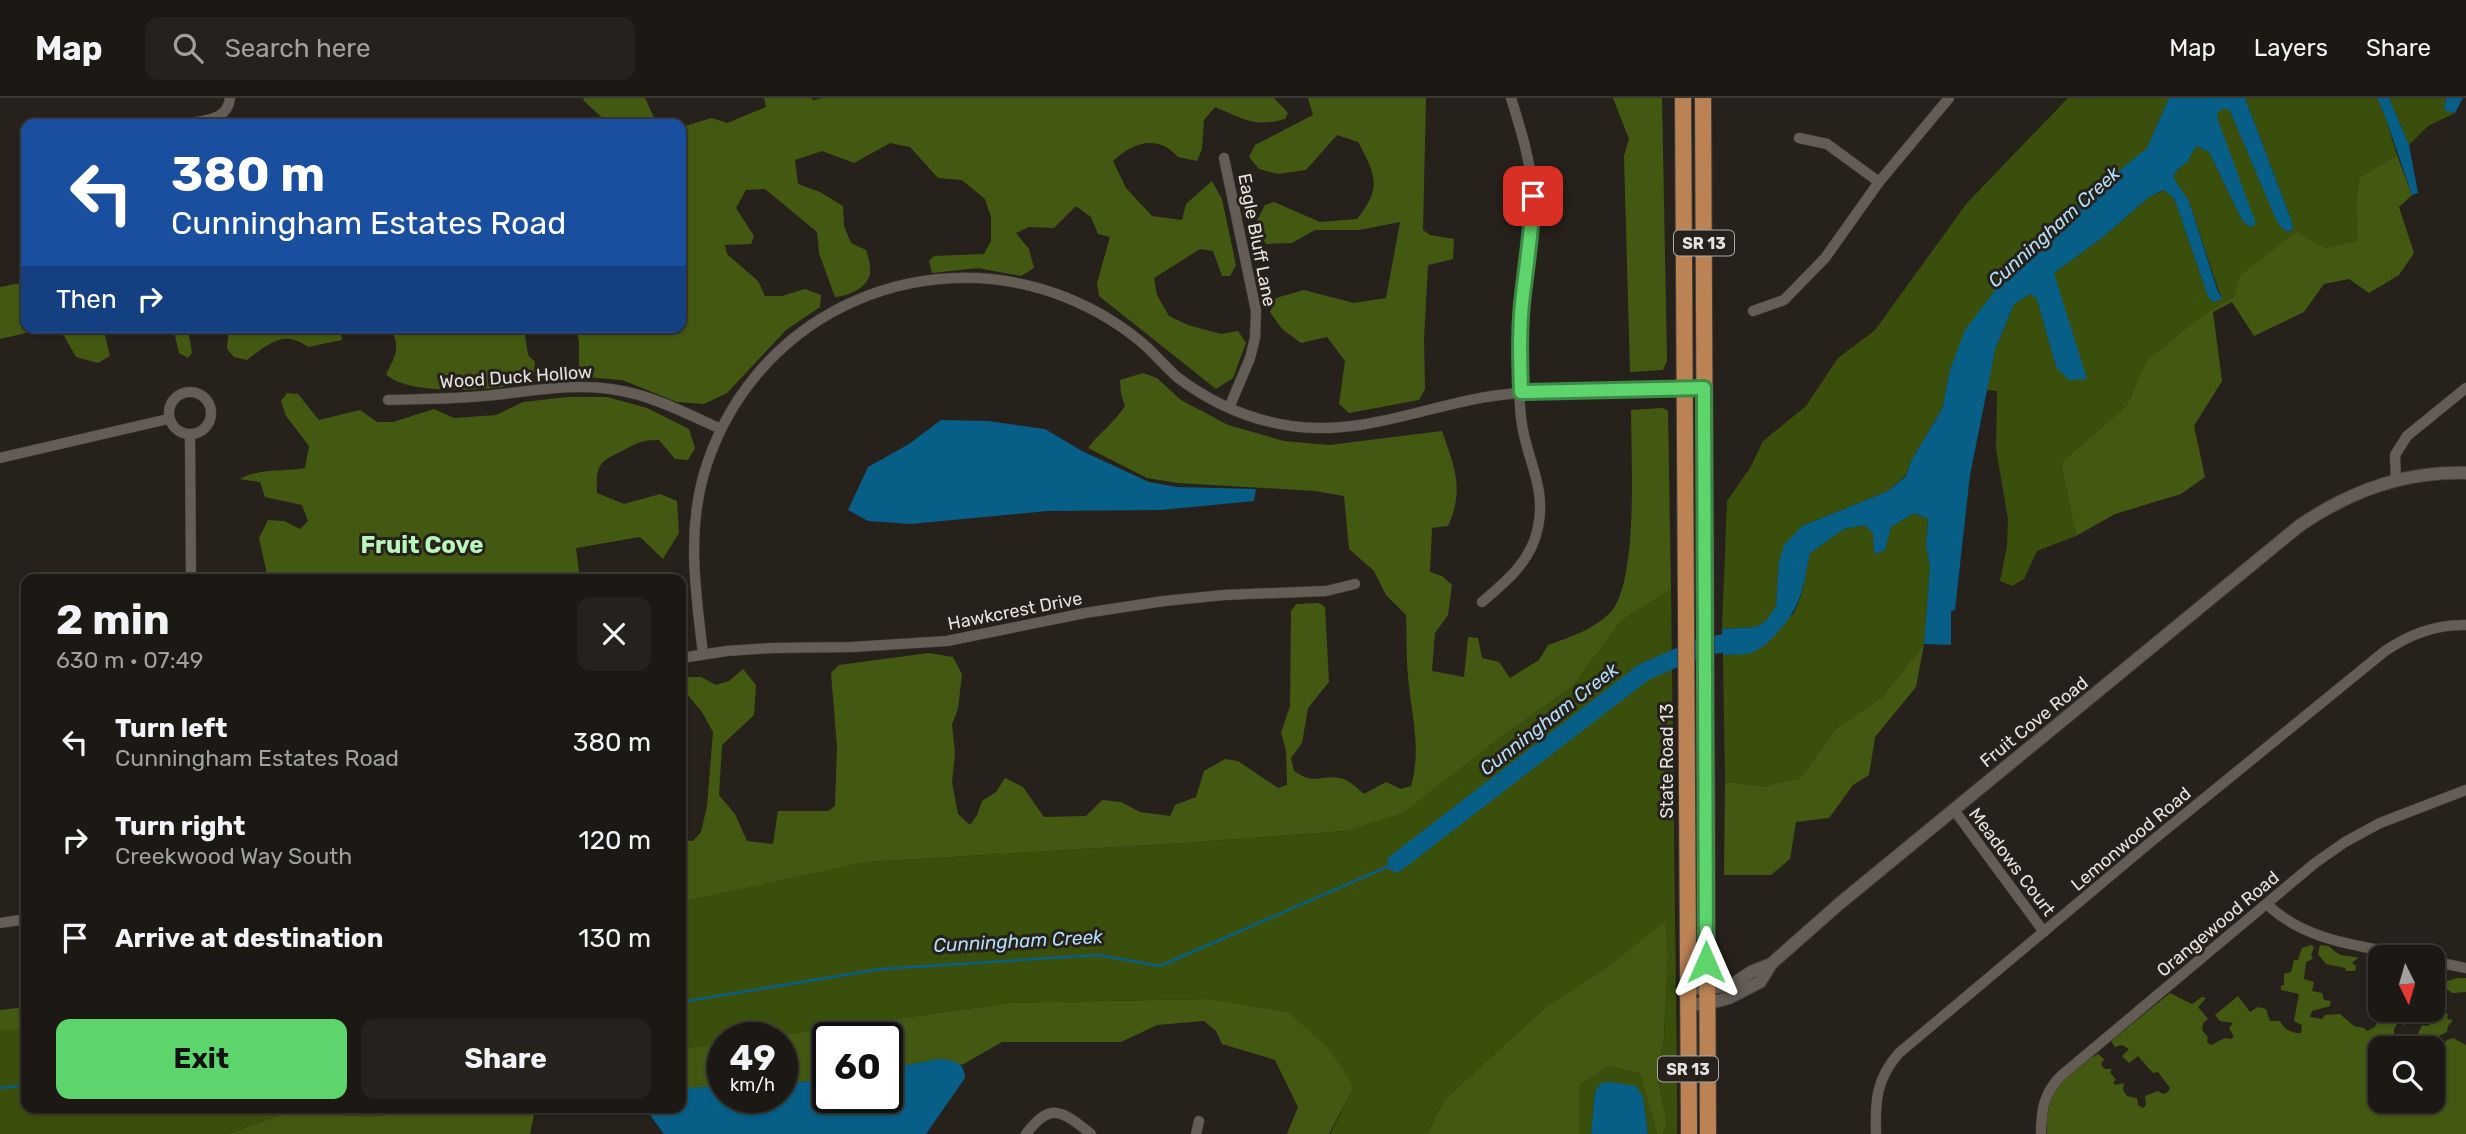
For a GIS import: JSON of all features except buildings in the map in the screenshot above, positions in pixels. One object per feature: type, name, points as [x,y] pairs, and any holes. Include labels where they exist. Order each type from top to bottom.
[{"type":"main road","name":"SR 13","points":[[1684,98],[1686,388]]},
{"type":"main road","name":"SR 13","points":[[1703,98],[1707,1134]]},
{"type":"main road","name":"State Road 13","points":[[1686,388],[1685,676],[1689,1134]]},
{"type":"street","points":[[206,119],[223,114],[230,98]]},
{"type":"street","points":[[1482,602],[1523,563],[1533,545],[1541,516],[1539,484],[1522,427],[1521,392],[1520,336],[1533,196],[1526,145],[1511,98]]},
{"type":"street","points":[[1753,312],[1784,300],[1843,235],[1880,182],[1949,98]]},
{"type":"street","points":[[1799,138],[1827,144],[1880,182]]},
{"type":"street","name":"Eagle Bluff Lane","points":[[1224,158],[1256,311],[1255,338],[1250,358],[1229,408]]},
{"type":"street","points":[[703,654],[693,574],[694,524],[702,479],[721,429],[749,384],[787,342],[820,318],[844,305],[894,286],[950,277],[1025,284],[1078,303],[1132,335],[1192,387],[1229,408],[1289,426],[1347,427],[1521,392],[1704,388]]},
{"type":"street","name":"Wood Duck Hollow","points":[[388,400],[460,398],[570,387],[598,387],[662,402],[721,429]]},
{"type":"street","points":[[2396,480],[2394,465],[2397,453],[2407,436],[2466,388]]},
{"type":"street","points":[[190,392],[204,397],[208,402],[211,413],[202,431],[190,435],[177,430],[168,419],[169,406],[178,396],[190,392]]},
{"type":"street","points":[[0,458],[168,419]]},
{"type":"street","points":[[190,435],[191,574]]},
{"type":"street","name":"Fruit Cove Road","points":[[1688,997],[1706,996],[1771,964],[2266,552],[2321,511],[2352,495],[2396,480],[2430,474],[2466,473]]},
{"type":"street","name":"Hawkcrest Drive","points":[[686,657],[772,648],[852,647],[947,641],[1085,613],[1164,601],[1224,595],[1326,591],[1355,584]]},
{"type":"street","name":"Lemonwood Road","points":[[1876,1134],[1880,1081],[1890,1062],[1924,1031],[2385,651],[2425,630],[2447,625],[2466,625]]},
{"type":"street","name":"Orangewood Road","points":[[2041,1134],[2042,1107],[2053,1084],[2315,863],[2362,831],[2466,790]]},
{"type":"street","name":"Meadows Court","points":[[1954,810],[2044,932]]},
{"type":"street","points":[[2267,904],[2280,918],[2306,932],[2368,946]]},
{"type":"street","points":[[0,923],[21,920]]},
{"type":"street","points":[[2445,964],[2466,968]]},
{"type":"street","points":[[1026,1134],[1042,1116],[1055,1112],[1069,1116],[1091,1134]]},
{"type":"street","points":[[1196,1134],[1199,1121]]},
{"type":"green space","points":[[583,98],[645,98],[655,119],[604,119]]},
{"type":"green space","points":[[764,98],[1274,98],[1288,113],[1285,119],[1274,122],[1256,122],[1215,107],[1204,120],[1202,149],[1197,161],[1178,157],[1162,145],[1145,143],[1129,149],[1113,161],[1126,188],[1152,216],[1182,220],[1186,204],[1212,181],[1222,199],[1236,265],[1230,276],[1222,276],[1213,251],[1200,249],[1154,278],[1157,295],[1169,316],[1188,325],[1221,334],[1238,331],[1246,343],[1233,378],[1216,389],[1099,296],[1097,283],[1110,237],[1098,234],[1091,217],[1076,206],[1054,228],[1029,227],[1016,233],[1029,249],[1034,268],[1021,276],[978,268],[932,273],[929,261],[934,256],[984,254],[991,241],[991,217],[985,199],[962,180],[938,178],[910,147],[890,143],[854,163],[822,151],[795,160],[798,184],[820,192],[843,206],[844,226],[851,243],[866,250],[870,273],[866,283],[846,295],[835,297],[819,253],[817,232],[765,189],[746,190],[736,208],[754,236],[751,244],[725,245],[727,254],[758,281],[765,296],[782,296],[805,289],[821,295],[820,307],[786,330],[727,393],[704,404],[677,402],[622,380],[586,377],[579,371],[577,333],[686,333],[686,126],[712,118],[727,123],[766,107]]},
{"type":"green space","points":[[1308,98],[1426,98],[1423,230],[1430,235],[1454,239],[1453,259],[1428,265],[1424,339],[1425,389],[1419,400],[1349,413],[1339,404],[1345,361],[1327,337],[1301,343],[1282,329],[1270,312],[1276,298],[1304,290],[1354,303],[1386,298],[1400,222],[1359,230],[1315,230],[1292,243],[1266,244],[1255,224],[1265,205],[1274,202],[1320,222],[1357,219],[1373,190],[1372,173],[1358,142],[1337,135],[1306,170],[1278,174],[1259,169],[1249,157],[1255,145],[1313,115]]},
{"type":"green space","points":[[1613,98],[1662,98],[1667,361],[1663,370],[1630,372],[1624,156],[1629,139]]},
{"type":"green space","points":[[2068,98],[2169,98],[2147,148],[2117,175],[1950,370],[1942,409],[1911,461],[1906,475],[1888,491],[1802,526],[1779,562],[1776,607],[1767,620],[1756,627],[1722,629],[1727,501],[1750,468],[1763,441],[1806,406],[1838,358],[1875,330],[1967,203]]},
{"type":"green space","points":[[2245,98],[2377,98],[2397,155],[2359,178],[2356,205],[2357,242],[2325,248],[2200,317],[2148,361],[2127,405],[2061,463],[2076,536],[2037,551],[2024,579],[2012,586],[2000,581],[2007,546],[2008,519],[1996,449],[1997,391],[1986,390],[1995,350],[2014,304],[2030,294],[2037,299],[2056,367],[2054,273],[2102,238],[2149,197],[2165,190],[2174,198],[2208,296],[2223,297],[2219,292],[2189,201],[2174,180],[2175,172],[2188,161],[2196,146],[2209,152],[2242,220],[2217,116],[2224,107],[2230,111],[2277,221],[2286,231],[2293,230]]},
{"type":"green space","points":[[2389,98],[2446,98],[2444,110],[2455,113],[2428,126],[2409,145]]},
{"type":"green space","points":[[2397,155],[2412,195],[2399,207],[2414,253],[2399,275],[2369,293],[2349,279],[2324,284],[2304,312],[2254,336],[2232,302],[2213,312],[2222,381],[2194,426],[2205,477],[2181,494],[2115,514],[2076,536],[2061,463],[2127,405],[2147,361],[2200,317],[2234,297],[2240,276],[2296,232],[2325,248],[2357,241],[2356,205],[2359,178]]},
{"type":"green space","points":[[21,283],[21,333],[26,333],[0,339],[0,287]]},
{"type":"green space","points":[[58,333],[106,333],[110,356],[98,363],[76,357],[64,336]]},
{"type":"green space","points":[[174,333],[190,333],[192,353],[188,358],[179,353]]},
{"type":"green space","points":[[228,333],[341,333],[342,340],[308,347],[291,339],[284,339],[269,344],[247,360],[234,357],[227,349]]},
{"type":"green space","points":[[392,333],[527,333],[525,336],[528,355],[535,362],[534,375],[514,385],[485,389],[447,390],[410,385],[396,381],[386,374],[396,351]]},
{"type":"green space","points":[[1143,373],[1157,378],[1181,400],[1228,425],[1284,441],[1329,445],[1442,431],[1454,467],[1457,489],[1448,526],[1432,528],[1430,572],[1442,576],[1452,585],[1448,615],[1435,633],[1432,671],[1464,677],[1468,637],[1478,638],[1482,658],[1499,662],[1510,678],[1539,660],[1548,645],[1589,628],[1610,613],[1626,575],[1629,547],[1631,410],[1663,408],[1668,411],[1671,589],[1621,621],[1573,686],[1402,813],[1345,831],[867,862],[686,901],[686,840],[693,841],[701,832],[707,806],[713,732],[702,712],[686,693],[688,677],[701,677],[716,685],[729,681],[743,669],[756,685],[754,715],[722,745],[719,795],[735,814],[747,841],[773,844],[778,811],[828,811],[835,806],[837,747],[831,673],[839,665],[929,653],[953,657],[962,674],[958,709],[952,724],[955,754],[952,782],[958,814],[970,825],[982,801],[996,792],[1005,778],[1023,787],[1044,817],[1086,816],[1102,800],[1121,802],[1140,812],[1170,816],[1175,805],[1196,797],[1204,771],[1225,759],[1238,761],[1278,788],[1287,785],[1286,751],[1281,733],[1290,706],[1291,611],[1296,604],[1319,603],[1325,607],[1329,682],[1308,708],[1302,743],[1291,758],[1294,771],[1312,779],[1343,779],[1364,794],[1386,782],[1401,789],[1411,786],[1416,745],[1407,668],[1406,615],[1386,595],[1374,571],[1349,549],[1344,496],[1315,491],[1178,483],[1147,478],[1088,448],[1125,406],[1120,380]]},
{"type":"green space","points":[[287,393],[298,394],[319,420],[360,410],[377,422],[393,422],[434,409],[454,418],[496,415],[523,402],[568,397],[607,397],[647,408],[689,429],[695,448],[688,460],[675,459],[659,440],[639,442],[603,462],[598,471],[597,493],[624,504],[660,494],[677,501],[679,533],[663,559],[640,537],[576,548],[579,574],[267,574],[259,538],[268,520],[284,521],[300,529],[308,521],[302,505],[265,497],[260,482],[240,479],[264,472],[305,468],[309,446],[286,416],[281,401]]},
{"type":"green space","points":[[1914,513],[1928,519],[1926,545],[1930,567],[1924,644],[1882,697],[1837,728],[1800,778],[1765,786],[1725,782],[1723,655],[1752,653],[1794,613],[1801,596],[1810,553],[1844,529],[1864,525],[1873,533],[1874,553],[1885,550],[1891,527]]},
{"type":"green space","points":[[1671,589],[1677,1070],[1671,1071],[1672,1076],[1677,1075],[1677,1134],[1663,1134],[1667,1123],[1657,1076],[1664,1037],[1668,956],[1666,922],[1607,967],[1547,1006],[1444,1100],[1427,1134],[1330,1134],[1354,1087],[1288,1012],[1209,999],[1009,1003],[874,1022],[812,1022],[812,1031],[798,1033],[798,1022],[707,1022],[707,1045],[686,1048],[686,901],[867,862],[1345,831],[1489,746],[1573,686],[1621,621]]},
{"type":"green space","points":[[1924,644],[1916,687],[1875,737],[1869,775],[1853,785],[1829,818],[1796,822],[1790,859],[1771,875],[1724,875],[1725,782],[1765,786],[1800,778],[1837,728],[1882,697]]},
{"type":"green space","points":[[1666,921],[1668,956],[1664,1037],[1657,1076],[1667,1123],[1663,1134],[1657,1134],[1640,1074],[1610,1066],[1579,1085],[1579,1134],[1427,1134],[1444,1100],[1547,1006],[1607,967]]},
{"type":"green space","points":[[2311,945],[2314,947],[2311,955],[2313,959],[2306,962],[2304,979],[2314,982],[2312,991],[2322,993],[2324,1000],[2331,1001],[2330,1006],[2312,1011],[2310,1017],[2322,1019],[2325,1015],[2340,1014],[2354,1026],[2367,1031],[2375,1027],[2377,1022],[2406,1022],[2405,1025],[2398,1023],[2394,1029],[2396,1036],[2368,1036],[2368,1113],[2445,1113],[2445,1043],[2453,1038],[2466,1045],[2466,1134],[2047,1134],[2048,1108],[2053,1093],[2070,1073],[2098,1054],[2104,1059],[2101,1064],[2104,1069],[2112,1069],[2110,1072],[2116,1080],[2113,1082],[2115,1085],[2124,1083],[2123,1090],[2127,1096],[2137,1098],[2138,1105],[2143,1108],[2146,1105],[2145,1096],[2158,1091],[2163,1094],[2168,1092],[2170,1088],[2158,1072],[2153,1073],[2138,1056],[2129,1063],[2122,1056],[2129,1049],[2122,1045],[2115,1047],[2111,1041],[2170,993],[2192,1004],[2202,997],[2206,998],[2198,1007],[2208,1019],[2203,1023],[2202,1030],[2211,1045],[2234,1037],[2229,1028],[2233,1023],[2220,1021],[2215,1015],[2238,996],[2250,1012],[2258,1007],[2266,1009],[2270,1021],[2280,1021],[2294,1033],[2301,1033],[2302,1025],[2294,1021],[2299,994],[2281,990],[2284,974],[2291,972],[2294,960],[2298,960],[2302,948]]},
{"type":"green space","points":[[2320,945],[2358,958],[2352,963],[2356,966],[2355,971],[2346,971],[2345,968],[2326,964],[2318,954]]},
{"type":"green space","points":[[2466,978],[2466,992],[2452,993],[2445,988],[2447,981]]},
{"type":"green space","points":[[1209,999],[1288,1012],[1328,1048],[1354,1087],[1329,1134],[1287,1134],[1298,1107],[1275,1060],[1222,1044],[1216,1031],[1204,1021],[1157,1025],[1121,1042],[1002,1042],[962,1065],[935,1061],[903,1067],[903,1022],[874,1022],[1009,1003]]},
{"type":"green space","points":[[21,1008],[21,1029],[0,1031],[0,1010]]},
{"type":"green space","points":[[2445,1013],[2448,1014],[2447,1019],[2453,1020],[2447,1032],[2438,1036],[2417,1036],[2422,1025],[2445,1022]]},
{"type":"green space","points":[[21,1029],[21,1113],[287,1113],[227,1134],[0,1134],[0,1031]]},
{"type":"green space","points":[[812,1031],[812,1081],[798,1082],[798,1033]]},
{"type":"green space","points":[[707,1045],[707,1087],[686,1089],[686,1048]]},
{"type":"green space","points":[[1610,1066],[1640,1074],[1657,1134],[1648,1134],[1643,1097],[1595,1092],[1591,1134],[1579,1134],[1579,1085]]},
{"type":"green space","points":[[287,1113],[372,1117],[400,1113],[539,1113],[534,1114],[530,1134],[227,1134]]},
{"type":"green space","points":[[306,1113],[400,1113],[372,1117]]},
{"type":"water","points":[[2169,98],[2245,98],[2293,230],[2285,231],[2277,222],[2230,111],[2224,108],[2218,112],[2217,117],[2256,224],[2250,227],[2242,220],[2209,152],[2196,146],[2188,161],[2175,172],[2174,179],[2189,201],[2218,292],[2223,298],[2213,302],[2208,296],[2174,198],[2164,190],[2149,197],[2102,238],[2054,273],[2087,379],[2069,380],[2056,367],[2037,299],[2030,294],[2014,304],[1995,350],[1970,475],[1955,610],[1951,611],[1951,645],[1924,644],[1930,567],[1926,545],[1928,519],[1914,513],[1891,527],[1885,550],[1874,554],[1873,533],[1864,525],[1844,529],[1810,553],[1799,598],[1783,627],[1769,642],[1754,652],[1723,655],[1722,629],[1756,627],[1767,620],[1776,606],[1779,562],[1784,545],[1802,526],[1888,491],[1906,476],[1911,461],[1942,409],[1950,370],[1965,330],[2016,263],[2073,209],[2147,148]]},
{"type":"water","points":[[2377,98],[2389,98],[2409,145],[2418,193],[2412,195]]},
{"type":"water","points":[[2446,98],[2463,98],[2455,113],[2444,110]]},
{"type":"water","points":[[941,420],[988,421],[1045,429],[1082,451],[1149,482],[1177,487],[1256,489],[1254,501],[1161,510],[1048,511],[911,524],[868,521],[848,510],[868,467],[909,444]]},
{"type":"water","points":[[939,1059],[953,1061],[963,1068],[965,1078],[926,1134],[664,1134],[649,1113],[686,1113],[686,1088],[707,1087],[707,1113],[798,1113],[798,1082],[812,1081],[812,1113],[903,1113],[903,1066]]},
{"type":"water","points":[[1601,1083],[1636,1086],[1643,1097],[1648,1134],[1591,1134],[1595,1092]]},
{"type":"waterway","name":"Cunningham Creek","points":[[1396,863],[1644,672],[1699,648],[1745,639]]},
{"type":"waterway","name":"Cunningham Creek","points":[[686,1001],[881,969],[1098,955],[1160,966],[1396,863]]},
{"type":"waterway","name":"Cunningham Creek","points":[[0,1088],[21,1086]]},
{"type":"district","name":"Fruit Cove","points":[[422,545]]},
{"type":"route","points":[[1533,196],[1520,336],[1521,392],[1704,388],[1706,962]]}]
